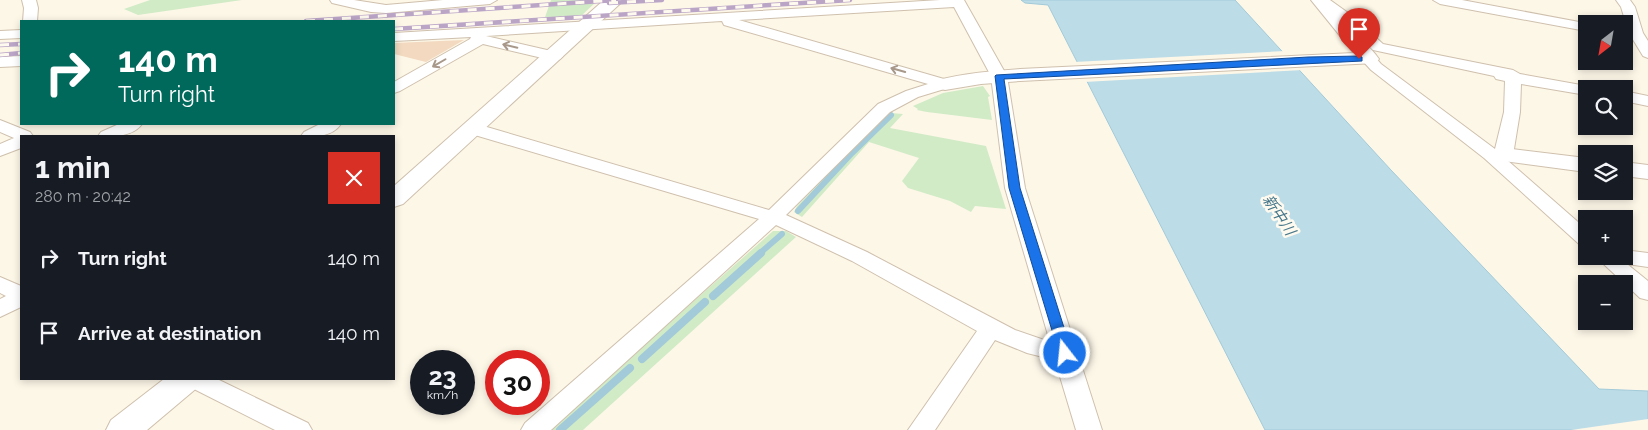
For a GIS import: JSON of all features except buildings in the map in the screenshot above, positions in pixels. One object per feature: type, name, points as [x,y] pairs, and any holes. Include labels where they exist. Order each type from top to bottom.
[{"type":"street","points":[[29,0],[30,20]]},
{"type":"street","points":[[337,0],[371,8],[391,4],[490,0]]},
{"type":"street","points":[[395,198],[590,25],[615,0]]},
{"type":"street","points":[[1320,0],[1376,67],[1497,154],[1578,232]]},
{"type":"street","points":[[1320,0],[1346,18],[1378,47],[1513,75],[1512,112],[1497,154]]},
{"type":"street","points":[[1440,0],[1578,26]]},
{"type":"street","points":[[1623,0],[1628,7],[1636,36],[1648,53]]},
{"type":"street","points":[[395,36],[715,18],[957,1],[1000,76],[1014,188],[1089,430]]},
{"type":"street","points":[[358,20],[391,4]]},
{"type":"street","points":[[715,18],[945,84]]},
{"type":"street","points":[[467,32],[481,39],[555,56]]},
{"type":"street","points":[[0,36],[20,34]]},
{"type":"street","points":[[395,87],[481,39]]},
{"type":"street","points":[[534,430],[773,217],[884,108],[912,94],[945,84],[1000,76],[1347,58],[1422,64],[1578,89]]},
{"type":"street","points":[[0,62],[20,61]]},
{"type":"street","points":[[1633,98],[1648,101]]},
{"type":"street","points":[[0,125],[22,135]]},
{"type":"street","points":[[108,135],[131,125]]},
{"type":"street","points":[[312,135],[330,125]]},
{"type":"street","points":[[474,129],[773,217],[799,227],[856,256],[991,328],[1032,347],[1048,352],[1065,353]]},
{"type":"street","points":[[0,151],[20,141]]},
{"type":"street","points":[[1497,154],[1578,164]]},
{"type":"street","points":[[1633,170],[1648,172]]},
{"type":"street","points":[[1633,258],[1648,260]]},
{"type":"street","points":[[1615,265],[1648,293]]},
{"type":"street","points":[[0,284],[20,295]]},
{"type":"street","points":[[0,309],[20,297]]},
{"type":"street","points":[[921,430],[991,328]]},
{"type":"street","points":[[123,430],[185,380]]},
{"type":"street","points":[[196,380],[299,430]]},
{"type":"green space","points":[[150,0],[242,0],[138,15],[124,9]]},
{"type":"green space","points":[[551,0],[598,0],[578,19],[544,20]]},
{"type":"green space","points":[[983,86],[990,96],[988,97],[992,120],[927,112],[917,110],[913,106],[943,93]]},
{"type":"green space","points":[[891,113],[903,114],[890,128],[986,146],[1006,209],[975,206],[971,212],[950,201],[908,188],[902,181],[919,158],[869,142],[802,217],[794,212],[797,206],[886,115]]},
{"type":"green space","points":[[773,231],[786,231],[796,237],[583,430],[548,430]]},
{"type":"water","name":"新中川","points":[[1021,0],[1235,0],[1391,170],[1599,389],[1648,391],[1648,430],[1265,430],[1048,5],[1025,3]]},
{"type":"pier","points":[[1285,51],[1303,70],[1084,82],[1074,62]]},
{"type":"pier","points":[[1648,419],[1648,430],[1571,430]]},
{"type":"waterway","points":[[798,211],[852,153],[891,115]]},
{"type":"waterway","points":[[759,254],[782,234]]},
{"type":"waterway","points":[[713,296],[761,253]]},
{"type":"waterway","points":[[642,359],[705,302]]},
{"type":"waterway","points":[[560,430],[630,368]]},
{"type":"railway","points":[[321,20],[616,0]]},
{"type":"railway","points":[[609,3],[662,0]]},
{"type":"railway","points":[[395,29],[850,0]]},
{"type":"railway","points":[[0,45],[20,44]]},
{"type":"railway","points":[[0,55],[20,53]]},
{"type":"route","points":[[1065,353],[1032,241],[1014,188],[1000,76],[1347,58],[1359,59]]}]
